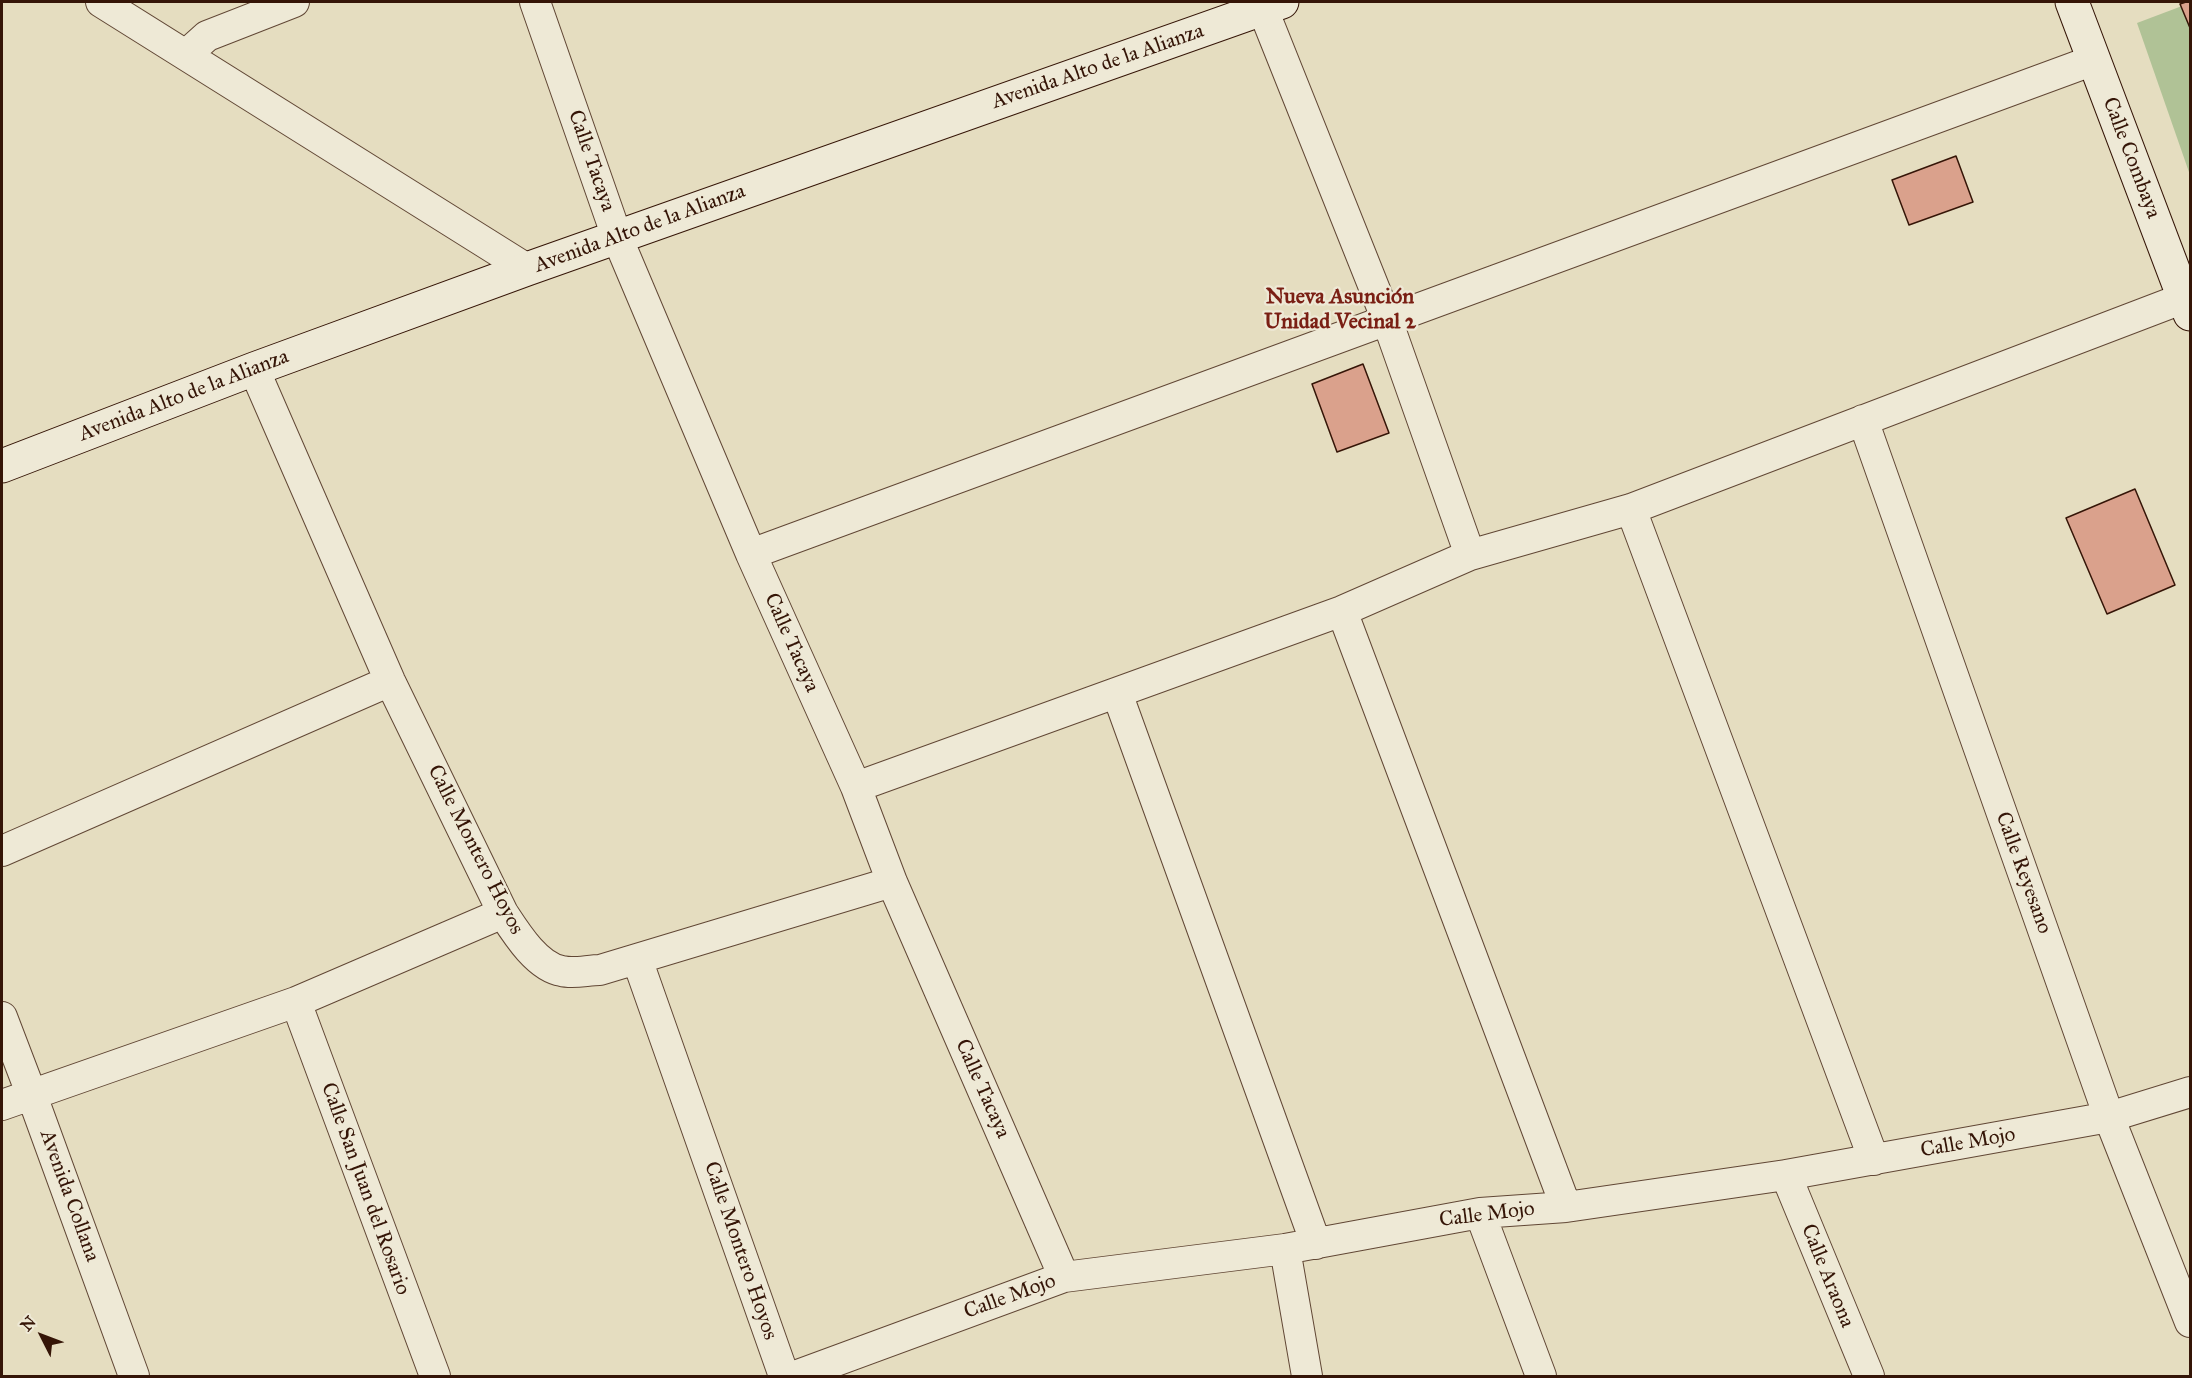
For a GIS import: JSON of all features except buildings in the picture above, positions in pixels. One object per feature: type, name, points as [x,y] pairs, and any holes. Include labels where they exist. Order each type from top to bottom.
[{"type":"street","points":[[101,2],[527,269]]},
{"type":"street","points":[[187,54],[207,36],[294,2]]},
{"type":"street","name":"Calle Tacaya","points":[[535,2],[617,237],[751,554],[856,787],[892,882],[1064,1277]]},
{"type":"street","name":"Calle Combaya","points":[[2073,2],[2187,306]]},
{"type":"street","points":[[1268,4],[1387,320],[1470,555]]},
{"type":"street","name":"Avenida Alto de la Alianza","points":[[2,466],[254,369],[527,269],[1268,4]]},
{"type":"street","points":[[751,554],[2094,60]]},
{"type":"street","points":[[856,787],[1342,611],[1470,555],[1631,509],[1863,420],[2187,306]]},
{"type":"street","name":"Calle Montero Hoyos","points":[[254,369],[390,681],[503,913],[523,943],[540,960],[561,972],[600,970],[637,959],[784,1377]]},
{"type":"street","name":"Calle Reyesano","points":[[1863,420],[2109,1117],[2190,1322]]},
{"type":"street","points":[[1631,509],[1874,1160]]},
{"type":"street","points":[[1342,611],[1566,1207]]},
{"type":"street","points":[[2,850],[390,681]]},
{"type":"street","points":[[1117,693],[1316,1244]]},
{"type":"street","points":[[637,959],[892,882]]},
{"type":"street","points":[[2,1105],[296,1002],[503,913]]},
{"type":"street","name":"Calle San Juan del Rosario","points":[[296,1002],[435,1377]]},
{"type":"street","name":"Avenida Collana","points":[[2,1017],[32,1093],[134,1377]]},
{"type":"street","name":"Calle Mojo","points":[[795,1377],[1064,1277],[1285,1249],[1480,1213],[1566,1207],[1786,1175],[2109,1117],[2190,1092]]},
{"type":"street","name":"Calle Araona","points":[[1786,1175],[1869,1377]]},
{"type":"street","points":[[1480,1213],[1541,1377]]},
{"type":"street","points":[[1285,1249],[1307,1377]]},
{"type":"green space","points":[[2190,3],[2190,175],[2137,23]]},
{"type":"district","name":"Nueva Asunción Unidad Vecinal 2","points":[[1340,310]]}]
